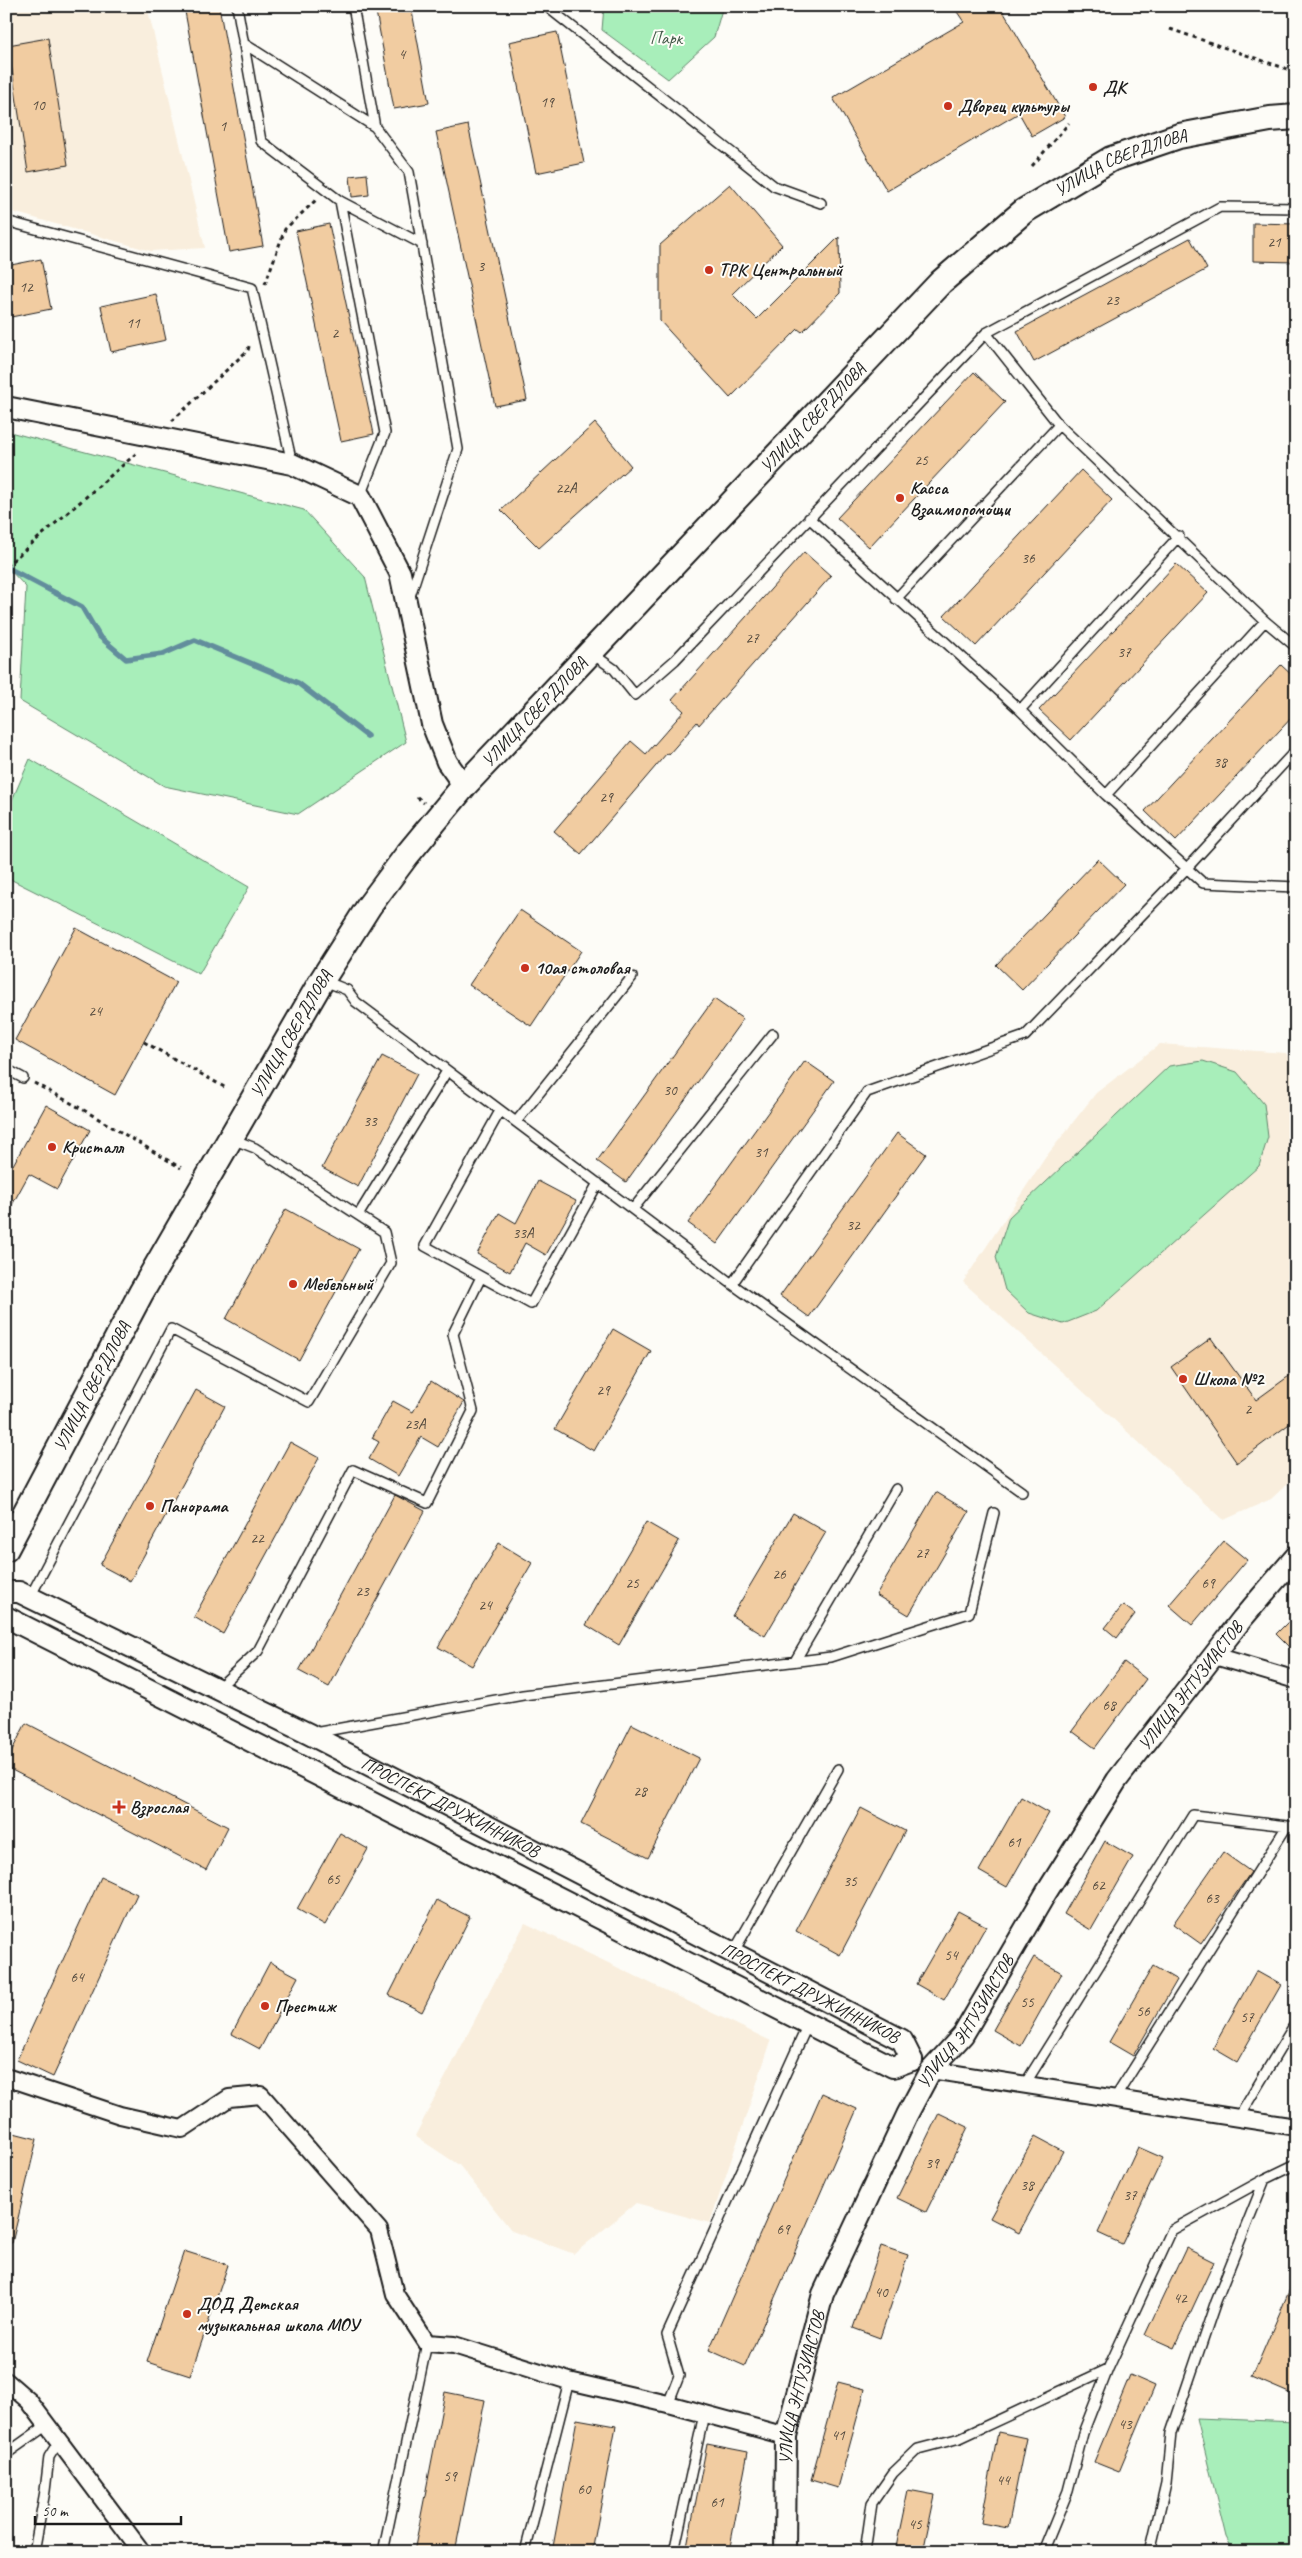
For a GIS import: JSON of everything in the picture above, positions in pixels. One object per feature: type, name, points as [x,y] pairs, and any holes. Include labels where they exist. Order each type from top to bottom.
[{"type":"main road","name":"УЛИЦА СВЕРДЛОВА","points":[[6,1549],[141,1293],[322,980],[369,906],[412,849],[464,786],[941,282],[1024,211],[1111,159],[1179,136],[1270,119],[1296,117]]},
{"type":"street","points":[[6,407],[292,464],[360,496],[400,573],[408,602],[432,724],[447,762],[464,786]]},
{"type":"street","name":"УЛИЦА ЭНТУЗИАСТОВ","points":[[785,2552],[786,2436],[823,2294],[899,2132],[932,2070],[963,2035],[1046,1893],[1117,1780],[1242,1619],[1296,1556]]},
{"type":"street","name":"ПРОСПЕКТ ДРУЖИННИКОВ","points":[[6,1592],[19,1592],[30,1597],[309,1734],[902,2040],[912,2060],[893,2067],[6,1617]]},
{"type":"street","points":[[1215,1656],[1296,1680]]},
{"type":"street","points":[[912,2060],[932,2070],[1296,2127]]},
{"type":"street","points":[[6,2077],[120,2115],[182,2129],[229,2098],[260,2095],[379,2230],[395,2294],[427,2343],[454,2345],[569,2381],[668,2404],[786,2436]]},
{"type":"street","points":[[6,2381],[29,2401],[142,2552]]},
{"type":"lane","points":[[237,6],[261,141],[340,201],[422,244]]},
{"type":"lane","points":[[352,6],[375,127]]},
{"type":"lane","points":[[546,6],[774,186],[821,203]]},
{"type":"lane","points":[[243,43],[375,127],[409,172],[458,449],[408,602]]},
{"type":"lane","points":[[340,201],[385,433],[360,496]]},
{"type":"lane","points":[[589,652],[614,668],[634,695],[675,660],[986,333],[1220,207],[1296,208]]},
{"type":"lane","points":[[6,221],[252,288],[292,464]]},
{"type":"lane","points":[[986,333],[1059,424],[1179,536],[1265,621],[1296,647]]},
{"type":"lane","points":[[896,599],[1059,424]]},
{"type":"lane","points":[[809,518],[1020,710],[1106,795],[1203,883],[1296,887]]},
{"type":"lane","points":[[1020,710],[1179,536]]},
{"type":"lane","points":[[1106,795],[1265,621]]},
{"type":"lane","points":[[732,1284],[867,1092],[1025,1036],[1186,869],[1296,750]]},
{"type":"lane","points":[[516,1122],[632,977]]},
{"type":"lane","points":[[322,980],[347,990],[356,1002],[732,1284],[1022,1492]]},
{"type":"lane","points":[[632,1209],[773,1034]]},
{"type":"lane","points":[[6,1069],[23,1078]]},
{"type":"lane","points":[[359,1214],[448,1071]]},
{"type":"lane","points":[[500,1110],[425,1246],[531,1304],[598,1183]]},
{"type":"lane","points":[[30,1597],[171,1328],[309,1402],[391,1263],[384,1232],[255,1148],[230,1138]]},
{"type":"lane","points":[[217,1689],[258,1651],[353,1470],[427,1503],[473,1411],[453,1334],[481,1277]]},
{"type":"lane","points":[[795,1661],[896,1489]]},
{"type":"lane","points":[[309,1734],[523,1695],[831,1657],[969,1613],[994,1513]]},
{"type":"lane","points":[[733,1953],[838,1770]]},
{"type":"lane","points":[[1025,2084],[1192,1816],[1291,1826],[1115,2098]]},
{"type":"lane","points":[[1239,2117],[1296,2022]]},
{"type":"lane","points":[[668,2404],[679,2376],[667,2335],[808,2024]]},
{"type":"lane","points":[[1043,2552],[1068,2491],[1083,2434],[1108,2369],[1172,2230],[1296,2164]]},
{"type":"lane","points":[[1150,2552],[1166,2483],[1171,2433],[1216,2301],[1265,2179]]},
{"type":"lane","points":[[383,2552],[427,2343]]},
{"type":"lane","points":[[865,2552],[872,2503],[893,2473],[918,2450],[960,2438],[1108,2369]]},
{"type":"lane","points":[[525,2552],[569,2381]]},
{"type":"lane","points":[[674,2552],[704,2414]]},
{"type":"lane","points":[[6,2454],[47,2425]]},
{"type":"lane","points":[[34,2552],[49,2457],[59,2441]]},
{"type":"path","points":[[1170,29],[1296,72]]},
{"type":"path","points":[[1032,166],[1069,123]]},
{"type":"path","points":[[6,566],[154,438],[248,350],[257,310],[285,229],[326,191]]},
{"type":"path","points":[[144,1042],[226,1088]]},
{"type":"path","points":[[23,1078],[82,1108],[181,1168]]},
{"type":"shaded area","points":[[6,6],[147,6],[205,248],[151,251],[6,210]]},
{"type":"shaded area","name":"Школа №2","points":[[1160,1044],[1286,1053],[1296,1071],[1296,1476],[1271,1499],[1224,1520],[963,1282],[1045,1158],[1096,1093]]},
{"type":"shaded area","points":[[525,1923],[771,2041],[710,2223],[636,2203],[574,2254],[512,2231],[459,2165],[415,2136]]},
{"type":"green space","name":"Парк","points":[[604,6],[723,6],[714,37],[668,79],[602,30]]},
{"type":"green space","points":[[6,431],[304,510],[365,577],[406,742],[298,814],[164,786],[20,701],[26,587],[6,566]]},
{"type":"green space","points":[[30,759],[249,887],[199,974],[6,877],[6,814]]},
{"type":"green space","points":[[1203,1061],[1237,1072],[1264,1104],[1268,1137],[1259,1166],[1096,1311],[1063,1324],[1029,1313],[1005,1290],[996,1257],[1009,1217],[1169,1066]]},
{"type":"green space","points":[[1197,2418],[1296,2422],[1296,2552],[1234,2552],[1226,2537]]},
{"type":"building","points":[[184,6],[219,6],[263,246],[229,252]]},
{"type":"building","points":[[375,6],[411,6],[429,103],[394,109]]},
{"type":"building","name":"Дворец культуры","points":[[953,6],[1000,6],[1065,117],[1032,136],[1019,113],[887,191],[833,98],[964,22]]},
{"type":"building","points":[[557,32],[584,163],[536,173],[509,42]]},
{"type":"building","points":[[48,38],[68,165],[28,172],[8,45]]},
{"type":"building","points":[[468,125],[527,400],[495,406],[436,132]]},
{"type":"building","points":[[367,174],[369,195],[352,197],[350,176]]},
{"type":"building","name":"ТРК Центральный","points":[[730,184],[782,245],[732,294],[757,319],[839,237],[840,293],[802,332],[798,329],[730,398],[660,321],[660,245]]},
{"type":"building","points":[[1253,223],[1296,224],[1296,262],[1253,261]]},
{"type":"building","points":[[329,224],[374,434],[341,441],[296,231]]},
{"type":"building","points":[[1190,238],[1207,269],[1034,362],[1017,331]]},
{"type":"building","points":[[41,259],[51,309],[6,318],[6,266]]},
{"type":"building","points":[[156,294],[166,340],[111,352],[101,306]]},
{"type":"building","points":[[974,372],[1005,402],[869,547],[837,518]]},
{"type":"building","points":[[595,423],[631,466],[539,548],[501,510]]},
{"type":"building","points":[[1081,470],[1112,500],[976,646],[944,616]]},
{"type":"building","points":[[804,552],[831,576],[699,725],[697,722],[669,754],[667,753],[581,854],[554,831],[631,741],[646,754],[684,711],[672,700]]},
{"type":"building","points":[[1176,564],[1208,593],[1071,740],[1039,710]]},
{"type":"building","points":[[1281,665],[1296,679],[1296,713],[1176,841],[1145,811]]},
{"type":"building","points":[[1098,859],[1124,884],[1022,990],[996,965]]},
{"type":"building","name":"10ая столовая","points":[[520,910],[581,951],[531,1026],[469,985]]},
{"type":"building","points":[[76,928],[176,982],[115,1095],[15,1040]]},
{"type":"building","points":[[714,999],[743,1019],[626,1182],[597,1161]]},
{"type":"building","points":[[382,1056],[417,1074],[358,1187],[322,1168]]},
{"type":"building","points":[[805,1061],[834,1081],[717,1244],[688,1223]]},
{"type":"building","name":"Кристалл","points":[[46,1105],[90,1130],[57,1189],[29,1174],[6,1216],[6,1162],[13,1165]]},
{"type":"building","points":[[897,1133],[926,1154],[809,1317],[780,1296]]},
{"type":"building","points":[[538,1181],[576,1201],[546,1255],[525,1243],[510,1272],[477,1254],[499,1213],[516,1223]]},
{"type":"building","name":"Мебельный","points":[[286,1209],[359,1249],[299,1360],[226,1319]]},
{"type":"building","points":[[613,1329],[651,1351],[594,1451],[555,1429]]},
{"type":"building","points":[[1211,1338],[1256,1400],[1296,1371],[1296,1419],[1237,1463],[1171,1367]]},
{"type":"building","points":[[431,1381],[464,1402],[438,1447],[421,1437],[398,1476],[369,1459],[379,1442],[372,1438],[393,1401],[413,1412]]},
{"type":"building","points":[[196,1390],[225,1406],[130,1581],[100,1565]]},
{"type":"building","points":[[290,1442],[319,1458],[223,1634],[194,1617]]},
{"type":"building","points":[[936,1492],[969,1512],[909,1615],[876,1595]]},
{"type":"building","points":[[395,1495],[425,1511],[329,1687],[299,1671]]},
{"type":"building","points":[[793,1513],[826,1532],[765,1636],[732,1616]]},
{"type":"building","points":[[646,1522],[679,1541],[619,1645],[586,1625]]},
{"type":"building","points":[[1224,1541],[1247,1560],[1192,1625],[1169,1605]]},
{"type":"building","points":[[499,1543],[532,1563],[472,1666],[438,1647]]},
{"type":"building","points":[[1123,1605],[1135,1614],[1117,1638],[1105,1628]]},
{"type":"building","points":[[1296,1614],[1296,1654],[1276,1634]]},
{"type":"building","points":[[1124,1662],[1146,1679],[1095,1748],[1072,1731]]},
{"type":"building","name":"Взрослая","points":[[26,1723],[228,1827],[206,1870],[6,1767],[6,1762]]},
{"type":"building","points":[[632,1724],[699,1758],[648,1858],[581,1824]]},
{"type":"building","points":[[1021,1797],[1049,1813],[1007,1887],[979,1871]]},
{"type":"building","points":[[861,1808],[905,1831],[840,1955],[796,1931]]},
{"type":"building","points":[[340,1833],[368,1849],[325,1925],[297,1909]]},
{"type":"building","points":[[1105,1841],[1133,1857],[1091,1930],[1064,1914]]},
{"type":"building","points":[[1223,1852],[1251,1872],[1201,1944],[1173,1924]]},
{"type":"building","points":[[101,1877],[137,1894],[53,2077],[17,2060]]},
{"type":"building","points":[[437,1900],[470,1917],[422,2012],[389,1995]]},
{"type":"building","points":[[958,1911],[986,1926],[944,2000],[916,1984]]},
{"type":"building","points":[[1034,1957],[1062,1973],[1021,2046],[993,2030]]},
{"type":"building","name":"Престиж","points":[[270,1962],[298,1977],[260,2049],[232,2034]]},
{"type":"building","points":[[1153,1966],[1177,1980],[1133,2056],[1109,2042]]},
{"type":"building","points":[[1256,1971],[1281,1985],[1237,2062],[1213,2048]]},
{"type":"building","points":[[822,2093],[857,2109],[745,2366],[709,2350]]},
{"type":"building","points":[[939,2113],[968,2127],[926,2212],[897,2198]]},
{"type":"building","points":[[6,2131],[37,2139],[12,2243],[6,2243]]},
{"type":"building","points":[[1035,2136],[1063,2151],[1019,2233],[990,2218]]},
{"type":"building","points":[[1138,2147],[1163,2158],[1122,2244],[1098,2233]]},
{"type":"building","points":[[881,2246],[908,2255],[880,2338],[853,2328]]},
{"type":"building","points":[[1186,2248],[1214,2262],[1174,2348],[1145,2335]]},
{"type":"building","name":"ДОД Детская музыкальная школа МОУ","points":[[184,2251],[228,2265],[190,2376],[147,2362]]},
{"type":"building","points":[[1296,2275],[1296,2396],[1252,2377]]},
{"type":"building","points":[[1130,2375],[1155,2386],[1119,2472],[1094,2462]]},
{"type":"building","points":[[838,2382],[865,2389],[838,2488],[811,2480]]},
{"type":"building","points":[[445,2392],[485,2400],[455,2552],[414,2552]]},
{"type":"building","points":[[577,2419],[616,2426],[592,2552],[552,2552]]},
{"type":"building","points":[[998,2432],[1026,2438],[1008,2528],[981,2523]]},
{"type":"building","points":[[707,2444],[748,2452],[729,2552],[686,2552]]},
{"type":"building","points":[[908,2490],[935,2495],[923,2552],[895,2552]]},
{"type":"waterway","points":[[6,567],[82,607],[99,636],[126,659],[163,654],[195,640],[298,683],[367,736]]},
{"type":"place","name":"ДК","points":[[1093,87]]},
{"type":"place","name":"Дворец культуры","points":[[948,106]]},
{"type":"place","name":"ТРК Центральный","points":[[709,270]]},
{"type":"place","name":"Касса Взаимопомощи","points":[[900,498]]},
{"type":"place","name":"10ая столовая","points":[[525,968]]},
{"type":"place","name":"Кристалл","points":[[52,1147]]},
{"type":"place","name":"Мебельный","points":[[293,1284]]},
{"type":"place","name":"Школа №2","points":[[1183,1379]]},
{"type":"place","name":"Панорама","points":[[150,1506]]},
{"type":"place","name":"Взрослая","points":[[119,1807]]},
{"type":"place","name":"Престиж","points":[[265,2006]]},
{"type":"place","name":"ДОД Детская музыкальная школа МОУ","points":[[187,2314]]}]
